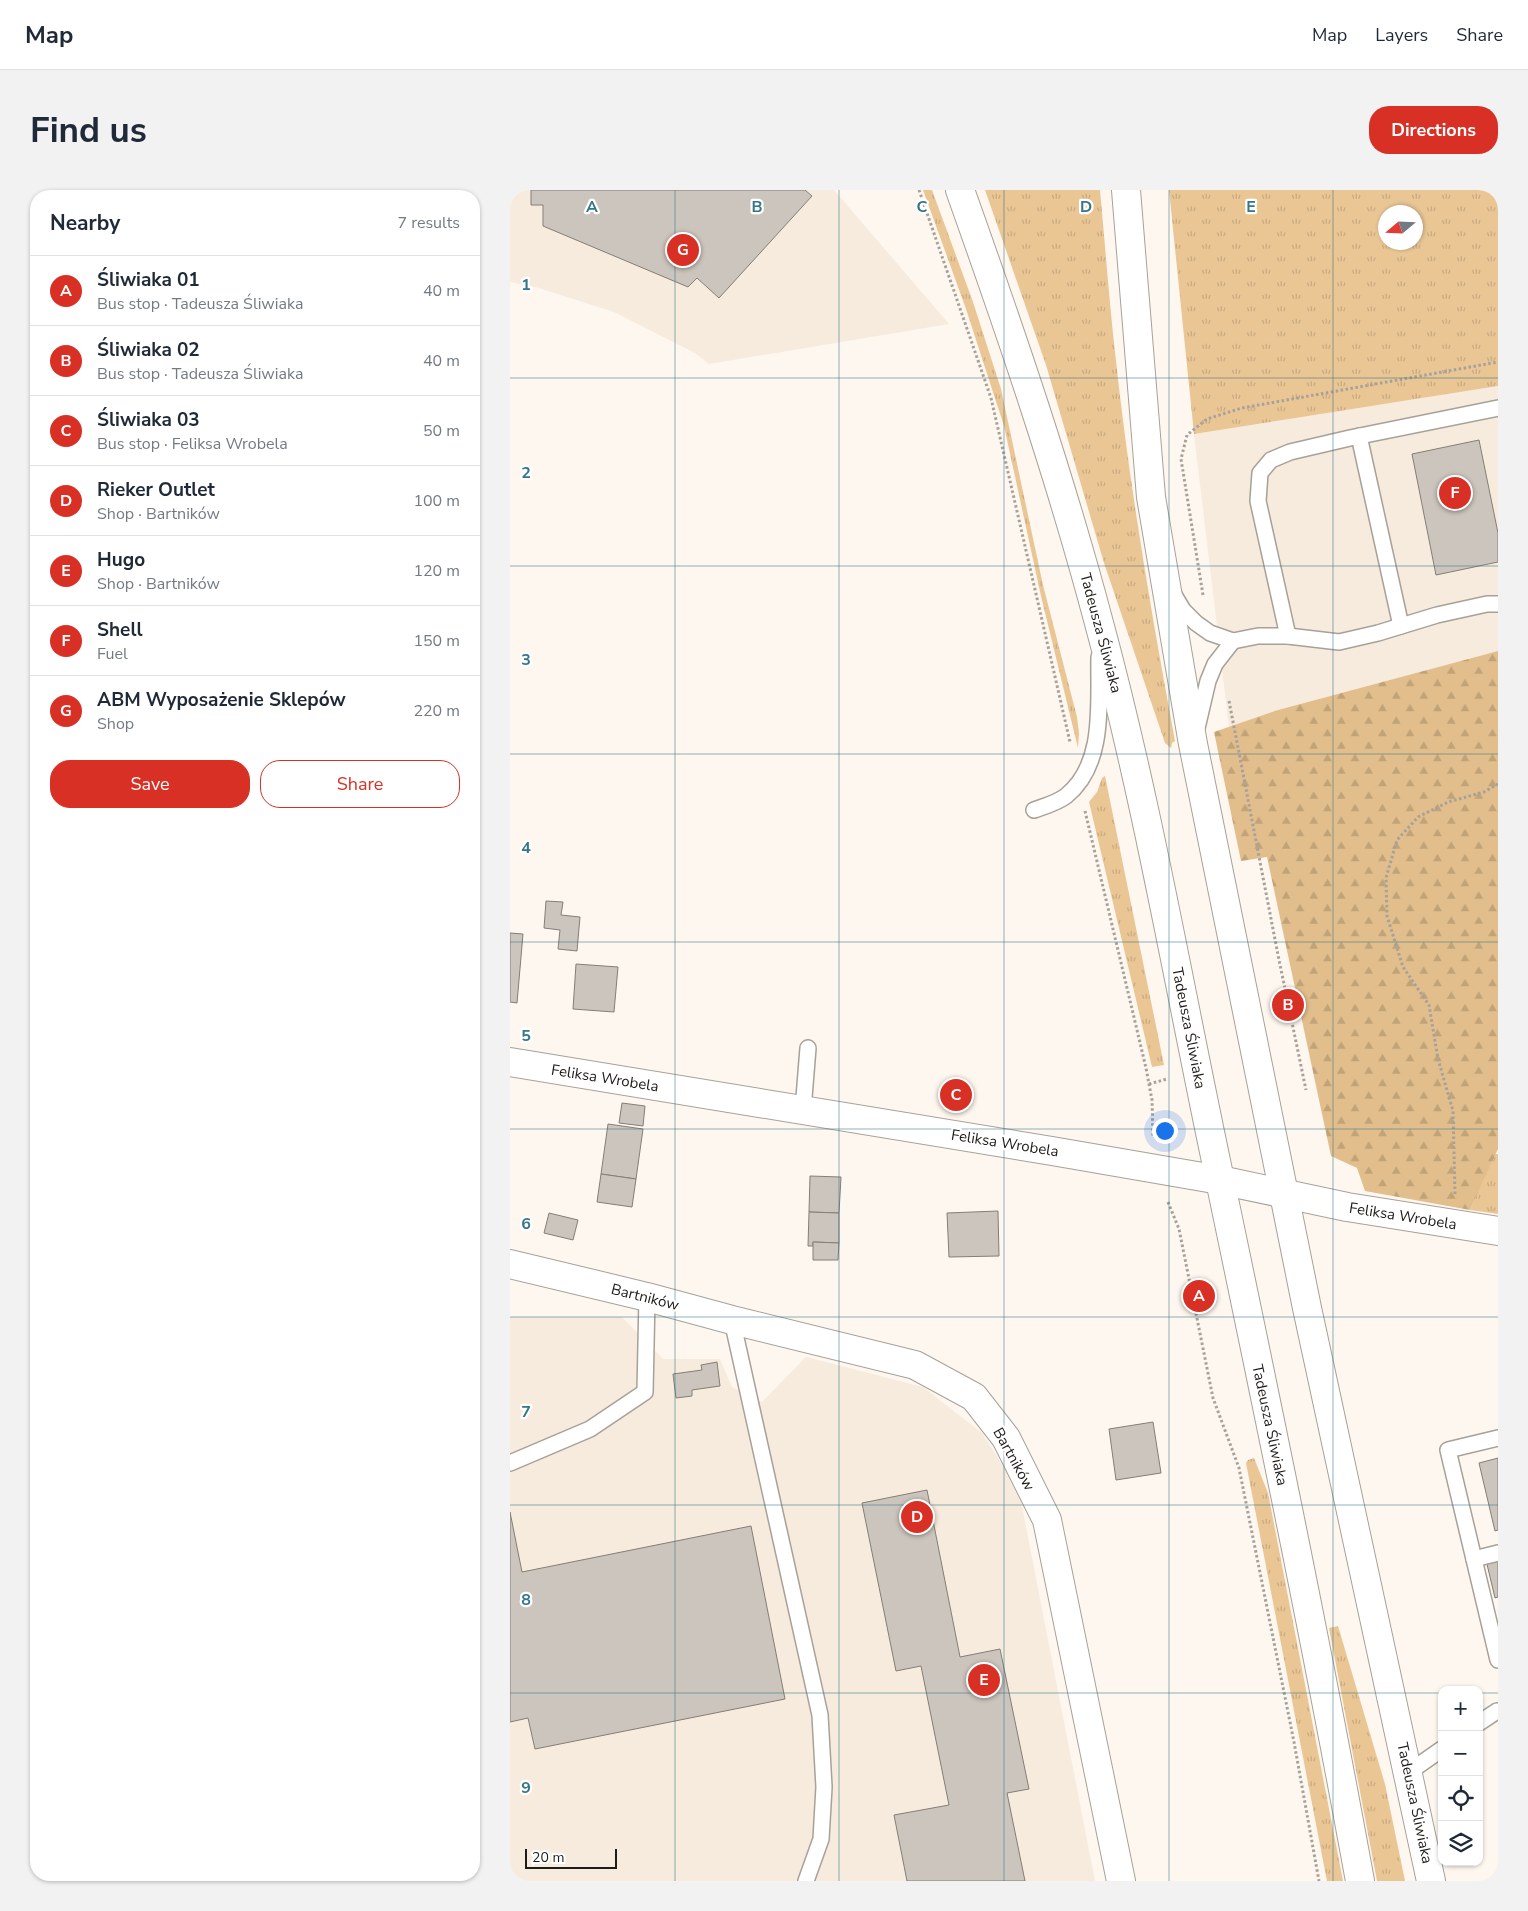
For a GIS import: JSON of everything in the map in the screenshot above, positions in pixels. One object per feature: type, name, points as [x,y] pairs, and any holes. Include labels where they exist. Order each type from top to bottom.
[{"type":"main road","name":"Tadeusza Śliwiaka","points":[[960,190],[1051,458],[1100,623],[1146,812],[1326,1697],[1360,1881]]},
{"type":"main road","name":"Tadeusza Śliwiaka","points":[[1126,190],[1151,497],[1193,744],[1309,1317],[1409,1772],[1431,1881]]},
{"type":"main road","name":"Feliksa Wrobela","points":[[510,1062],[1220,1180],[1347,1207],[1498,1231]]},
{"type":"main road","name":"Bartników","points":[[510,1264],[915,1365],[974,1397],[1006,1438],[1047,1520],[1121,1881]]},
{"type":"lane","points":[[1288,636],[1258,501],[1260,473],[1271,460],[1290,452],[1359,436],[1498,408]]},
{"type":"lane","points":[[1359,436],[1401,626]]},
{"type":"lane","points":[[1164,577],[1183,610],[1196,623],[1210,633],[1233,641],[1258,636],[1288,636],[1339,642],[1437,615],[1487,604],[1498,604]]},
{"type":"lane","points":[[1034,810],[1052,804],[1067,795],[1087,771],[1093,753],[1098,726],[1100,623]]},
{"type":"lane","points":[[1193,744],[1208,681],[1215,664],[1233,641]]},
{"type":"lane","points":[[803,1110],[808,1048]]},
{"type":"lane","points":[[510,1463],[590,1429],[645,1392],[647,1297]]},
{"type":"lane","points":[[732,1320],[820,1715],[824,1787],[820,1839],[806,1881]]},
{"type":"lane","points":[[1498,1438],[1448,1450],[1498,1660]]},
{"type":"lane","points":[[1474,1559],[1498,1553]]},
{"type":"lane","points":[[1483,1720],[1498,1708]]},
{"type":"lane","points":[[1409,1772],[1438,1752]]},
{"type":"path","points":[[919,190],[991,398],[1070,744]]},
{"type":"path","points":[[1228,696],[1306,1090]]},
{"type":"path","points":[[1457,1224],[1453,1158],[1453,1111],[1438,1059],[1429,1005],[1403,967],[1387,916],[1386,878],[1396,840],[1418,817],[1448,802],[1484,792],[1498,784]]},
{"type":"path","points":[[1084,806],[1146,1068],[1152,1100],[1153,1142]]},
{"type":"path","points":[[1148,1084],[1167,1079]]},
{"type":"path","points":[[1165,1193],[1178,1230],[1213,1398],[1239,1468],[1294,1742],[1319,1881]]},
{"type":"shaded area","points":[[510,190],[834,190],[949,324],[709,364],[695,353],[614,312],[539,288],[510,282]]},
{"type":"shaded area","points":[[1498,386],[1498,651],[1278,710],[1229,727],[1194,434]]},
{"type":"shaded area","points":[[510,1317],[622,1317],[663,1359],[720,1359],[732,1387],[762,1402],[806,1357],[923,1387],[982,1433],[1019,1491],[1095,1881],[510,1881]]},
{"type":"green space","points":[[923,190],[932,190],[973,302],[1001,389],[1043,585],[1077,717],[1078,748],[1041,596],[1004,426],[966,309]]},
{"type":"green space","points":[[985,190],[1100,190],[1111,312],[1127,450],[1157,644],[1175,741],[1172,743],[1171,748],[1165,743],[1104,563],[1046,365]]},
{"type":"green space","points":[[1169,190],[1498,190],[1498,386],[1194,434]]},
{"type":"green space","points":[[1498,651],[1498,1149],[1470,1210],[1365,1191],[1357,1168],[1331,1156],[1267,857],[1241,861],[1214,732],[1278,710]]},
{"type":"green space","points":[[1105,776],[1164,1065],[1152,1067],[1089,802],[1097,792],[1102,778]]},
{"type":"green space","points":[[1495,1154],[1498,1154],[1498,1214],[1470,1210]]},
{"type":"green space","points":[[1254,1458],[1268,1493],[1343,1881],[1327,1881],[1246,1463]]},
{"type":"green space","points":[[1338,1626],[1385,1784],[1405,1881],[1377,1881],[1329,1628]]},
{"type":"building","points":[[531,190],[805,190],[812,196],[719,298],[697,278],[688,287],[543,226],[543,205],[531,205]]},
{"type":"building","points":[[1479,440],[1498,533],[1498,562],[1436,575],[1412,454]]},
{"type":"building","points":[[546,901],[563,902],[561,915],[580,917],[577,951],[558,949],[560,930],[544,928]]},
{"type":"building","points":[[510,933],[523,934],[517,1003],[510,1002]]},
{"type":"building","points":[[576,964],[618,967],[614,1012],[573,1009]]},
{"type":"building","points":[[622,1103],[645,1106],[643,1126],[619,1123]]},
{"type":"building","points":[[608,1124],[643,1129],[636,1179],[601,1174]]},
{"type":"building","points":[[601,1174],[636,1179],[632,1207],[597,1202]]},
{"type":"building","points":[[810,1176],[841,1177],[839,1213],[809,1212]]},
{"type":"building","points":[[998,1211],[999,1256],[949,1257],[947,1213]]},
{"type":"building","points":[[809,1212],[839,1213],[839,1243],[813,1242],[813,1246],[808,1246]]},
{"type":"building","points":[[549,1213],[578,1220],[573,1240],[544,1233]]},
{"type":"building","points":[[813,1242],[839,1243],[838,1260],[813,1260]]},
{"type":"building","points":[[717,1362],[720,1386],[692,1390],[692,1396],[676,1398],[673,1374],[702,1370],[701,1365]]},
{"type":"building","points":[[1153,1422],[1161,1473],[1116,1480],[1109,1429]]},
{"type":"building","points":[[1498,1458],[1498,1530],[1495,1531],[1479,1463]]},
{"type":"building","points":[[927,1490],[960,1657],[1000,1649],[1029,1789],[1007,1793],[1025,1881],[907,1881],[894,1815],[949,1805],[921,1666],[896,1671],[862,1503]]},
{"type":"building","points":[[510,1512],[522,1572],[751,1526],[785,1699],[535,1749],[528,1718],[510,1722]]},
{"type":"building","points":[[1498,1557],[1498,1597],[1495,1598],[1486,1560]]},
{"type":"place","name":"ABM Wyposażenie Sklepów","points":[[683,250]]},
{"type":"place","name":"Shell","points":[[1455,493]]},
{"type":"place","name":"Śliwiaka 02","points":[[1288,1005]]},
{"type":"place","name":"Śliwiaka 03","points":[[956,1095]]},
{"type":"place","name":"Śliwiaka 01","points":[[1199,1296]]},
{"type":"place","name":"Rieker Outlet","points":[[917,1517]]},
{"type":"place","name":"Hugo","points":[[984,1680]]}]
